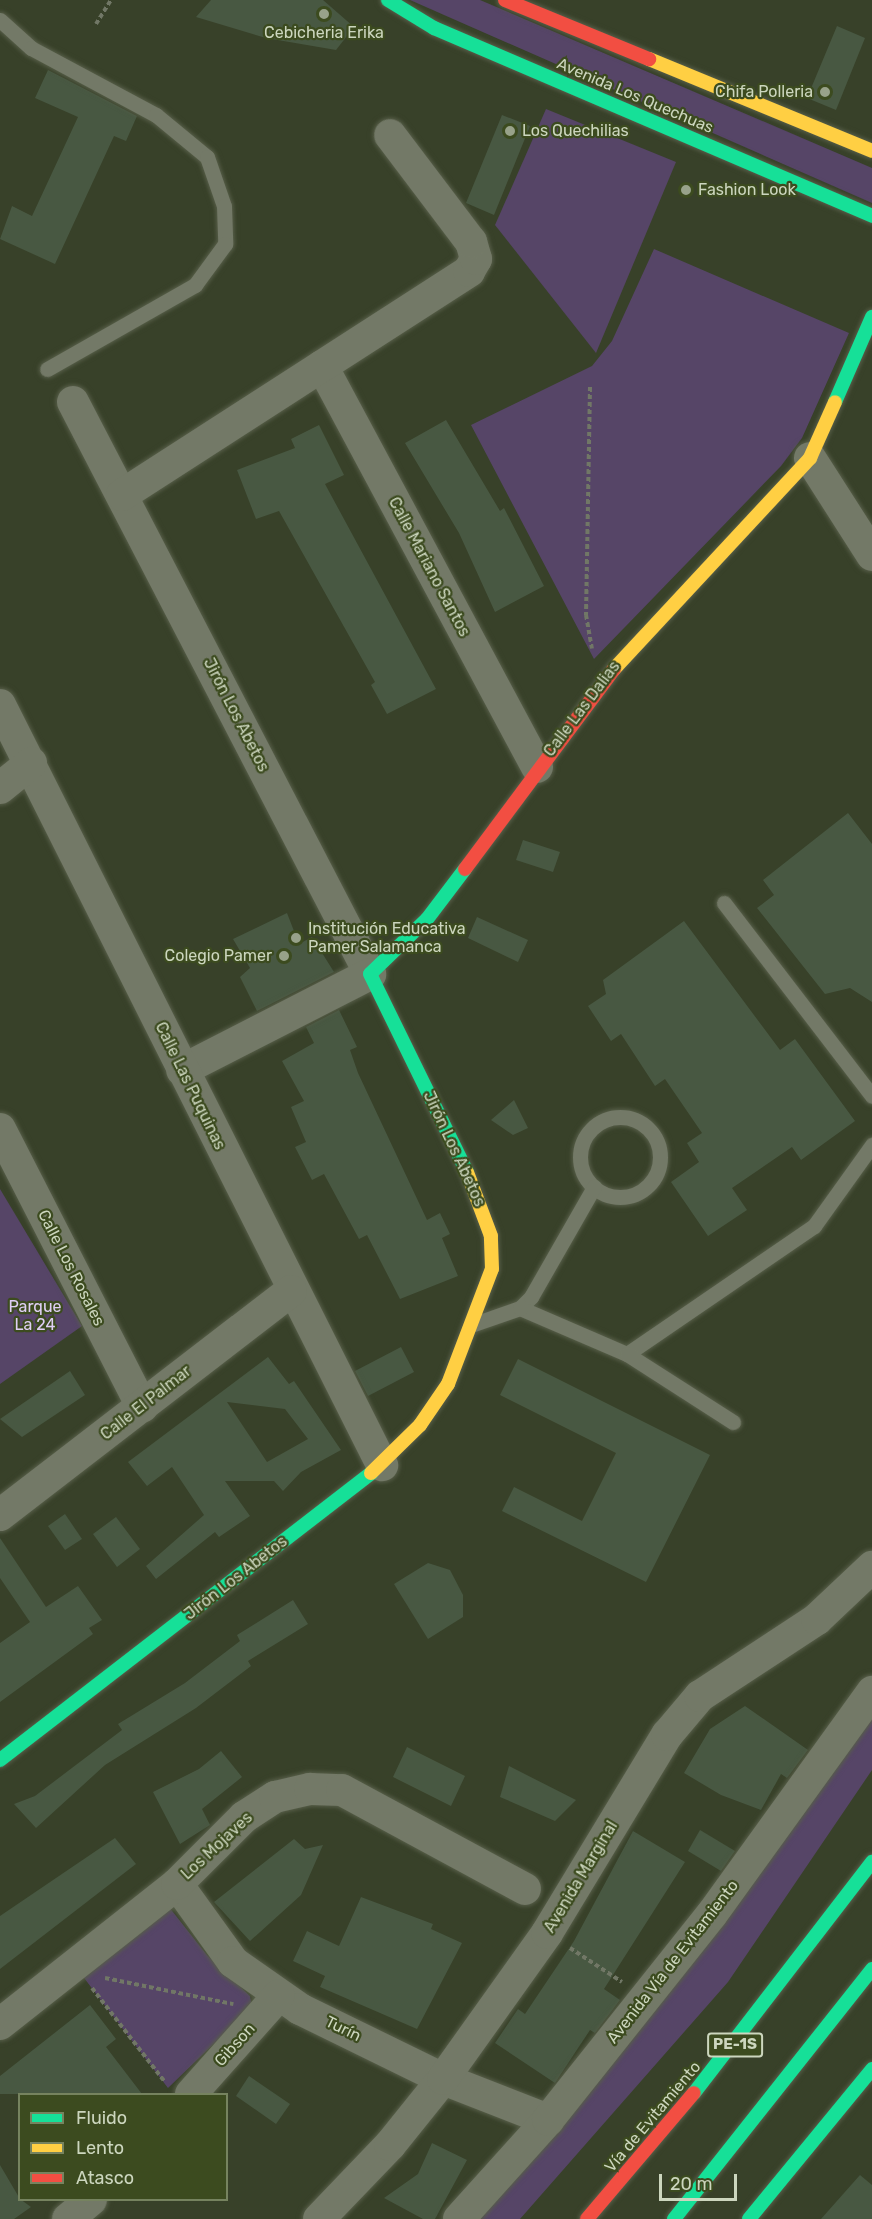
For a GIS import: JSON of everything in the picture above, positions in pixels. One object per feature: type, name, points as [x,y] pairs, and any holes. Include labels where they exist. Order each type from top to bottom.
[{"type":"main road","name":"Avenida Los Quechuas","points":[[388,0],[434,28],[872,216]]},
{"type":"main road","points":[[506,0],[872,151]]},
{"type":"main road","name":"Calle Las Dalias","points":[[370,974],[427,919],[598,685],[810,458],[872,317]]},
{"type":"main road","name":"Jirón Los Abetos","points":[[0,1760],[382,1465],[420,1425],[448,1384],[474,1324],[492,1269],[491,1236],[481,1202],[370,974]]},
{"type":"main road","name":"Vía de Evitamiento","points":[[587,2219],[736,2043],[872,1862]]},
{"type":"main road","points":[[674,2219],[872,1969]]},
{"type":"main road","points":[[749,2219],[872,2069]]},
{"type":"street","points":[[122,495],[469,271],[476,259],[471,242],[390,135]]},
{"type":"street","name":"Calle Mariano Santos","points":[[322,366],[537,767]]},
{"type":"street","name":"Jirón Los Abetos","points":[[73,402],[370,974]]},
{"type":"street","points":[[810,458],[872,555]]},
{"type":"street","name":"Calle Las Puquinas","points":[[0,705],[291,1291],[382,1465]]},
{"type":"street","points":[[0,788],[31,764]]},
{"type":"street","points":[[182,1070],[370,974]]},
{"type":"street","name":"Calle Los Rosales","points":[[0,1129],[142,1407]]},
{"type":"street","name":"Calle El Palmar","points":[[0,1515],[291,1291]]},
{"type":"street","name":"Avenida Marginal","points":[[319,2219],[390,2145],[443,2079],[547,1933],[667,1735],[700,1696],[817,1619],[872,1567]]},
{"type":"street","name":"Avenida Vía de Evitamiento","points":[[459,2219],[548,2120],[645,1998],[872,1692]]},
{"type":"street","name":"Los Mojaves","points":[[0,2024],[177,1884],[244,1817],[275,1797],[310,1789],[342,1790],[375,1805],[525,1889]]},
{"type":"street","name":"Turín","points":[[177,1884],[233,1962],[279,1995],[443,2079],[548,2120]]},
{"type":"street","name":"Gibson","points":[[179,2090],[279,1995]]},
{"type":"street","points":[[68,2219],[89,2201]]},
{"type":"lane","points":[[0,20],[31,48],[156,115],[207,157],[224,207],[225,244],[195,285],[47,369]]},
{"type":"lane","points":[[724,903],[872,1096]]},
{"type":"lane","points":[[629,1118],[651,1131],[660,1155],[653,1180],[631,1195],[605,1194],[594,1187],[581,1165],[585,1139],[592,1128],[603,1121],[629,1118]]},
{"type":"lane","points":[[627,1354],[814,1226],[872,1145]]},
{"type":"lane","points":[[474,1324],[520,1308],[594,1187]]},
{"type":"lane","points":[[520,1308],[627,1354],[733,1422]]},
{"type":"path","points":[[96,24],[111,0]]},
{"type":"path","points":[[590,387],[586,615],[598,685]]},
{"type":"path","points":[[547,1933],[645,1998]]},
{"type":"path","points":[[92,1975],[246,2007]]},
{"type":"path","points":[[88,1982],[179,2090]]},
{"type":"green space","points":[[410,0],[480,0],[872,168],[872,203]]},
{"type":"green space","points":[[546,109],[676,162],[596,353],[495,225]]},
{"type":"green space","points":[[654,249],[849,333],[802,438],[781,466],[594,659],[471,425],[592,366],[612,341]]},
{"type":"green space","name":"Parque La 24","points":[[0,1189],[82,1326],[0,1384]]},
{"type":"green space","points":[[872,1714],[872,1770],[728,1982],[520,2219],[480,2219],[682,1968]]},
{"type":"green space","points":[[169,1907],[207,1955],[250,1996],[252,2007],[168,2088],[78,1970]]},
{"type":"building","points":[[211,0],[323,0],[354,27],[336,50],[266,38],[196,17]]},
{"type":"building","points":[[837,26],[865,38],[836,110],[807,98]]},
{"type":"building","points":[[48,70],[137,116],[126,141],[114,136],[55,264],[0,239],[12,206],[32,216],[78,117],[35,98]]},
{"type":"building","points":[[502,115],[530,126],[494,215],[466,203]]},
{"type":"building","points":[[446,420],[500,511],[504,508],[544,586],[495,612],[459,533],[405,443]]},
{"type":"building","points":[[319,425],[344,475],[325,484],[436,689],[387,714],[371,685],[375,682],[279,511],[256,519],[237,470],[295,448],[291,439]]},
{"type":"building","points":[[848,813],[872,844],[872,1002],[850,988],[825,994],[757,908],[774,895],[763,880]]},
{"type":"building","points":[[523,840],[560,852],[553,872],[516,860]]},
{"type":"building","name":"Colegio Pamer","points":[[287,913],[299,944],[312,937],[334,972],[257,1011],[240,977],[250,968],[233,939]]},
{"type":"building","points":[[477,917],[528,940],[518,962],[468,938]]},
{"type":"building","points":[[684,921],[780,1050],[795,1039],[855,1121],[801,1160],[792,1147],[732,1188],[747,1210],[708,1236],[671,1182],[699,1162],[687,1143],[702,1133],[665,1079],[655,1086],[621,1034],[611,1041],[588,1006],[606,994],[603,980]]},
{"type":"building","points":[[339,1010],[357,1047],[350,1050],[358,1073],[427,1220],[440,1213],[450,1234],[442,1238],[458,1276],[400,1299],[367,1235],[359,1239],[324,1174],[312,1180],[295,1147],[306,1142],[291,1107],[304,1101],[282,1061],[314,1043],[306,1027]]},
{"type":"building","points":[[514,1100],[528,1128],[513,1135],[491,1120]]},
{"type":"building","points":[[401,1347],[414,1372],[368,1396],[355,1371]]},
{"type":"building","points":[[268,1357],[289,1384],[294,1381],[341,1450],[301,1472],[283,1491],[274,1481],[225,1481],[250,1516],[219,1537],[215,1532],[156,1579],[146,1566],[204,1515],[172,1467],[147,1486],[128,1462]],"holes":[[[227,1402],[285,1409],[308,1439],[267,1462]]]},
{"type":"building","points":[[518,1359],[710,1455],[646,1582],[502,1511],[514,1487],[582,1521],[616,1453],[500,1395]]},
{"type":"building","points":[[70,1371],[85,1395],[22,1437],[0,1419]]},
{"type":"building","points":[[65,1514],[82,1539],[65,1550],[48,1526]]},
{"type":"building","points":[[116,1517],[140,1549],[117,1567],[93,1534]]},
{"type":"building","points":[[0,1538],[46,1607],[78,1586],[102,1620],[89,1628],[93,1634],[0,1702],[0,1643],[30,1622],[0,1578]]},
{"type":"building","points":[[428,1563],[450,1570],[463,1595],[463,1617],[428,1639],[394,1584]]},
{"type":"building","points":[[293,1600],[308,1624],[248,1661],[251,1666],[196,1708],[105,1765],[36,1828],[14,1804],[35,1796],[122,1730],[118,1724],[185,1683],[240,1641],[237,1635]]},
{"type":"building","points":[[745,1706],[808,1750],[787,1778],[781,1774],[761,1810],[721,1795],[684,1773],[710,1729]]},
{"type":"building","points":[[407,1747],[465,1776],[451,1806],[393,1777]]},
{"type":"building","points":[[221,1751],[242,1777],[202,1809],[210,1825],[180,1844],[153,1792],[199,1769]]},
{"type":"building","points":[[509,1766],[576,1800],[555,1821],[500,1797]]},
{"type":"building","points":[[700,1830],[735,1851],[721,1871],[688,1851]]},
{"type":"building","points":[[633,1831],[685,1862],[604,1989],[620,2000],[595,2033],[590,2030],[555,2083],[495,2043],[518,2009],[525,2014],[574,1941]]},
{"type":"building","points":[[115,1838],[136,1864],[0,1969],[0,1916]]},
{"type":"building","points":[[294,1839],[305,1849],[323,1845],[301,1895],[250,1941],[214,1902]]},
{"type":"building","points":[[361,1897],[433,1924],[431,1929],[462,1943],[417,2029],[320,1987],[325,1976],[293,1961],[307,1931],[339,1946]]},
{"type":"building","points":[[90,2005],[116,2039],[106,2047],[141,2093],[0,2094],[0,2076]]},
{"type":"building","points":[[249,2076],[290,2104],[276,2124],[236,2096]]},
{"type":"building","points":[[432,2143],[467,2160],[435,2219],[423,2219],[384,2198],[418,2174]]},
{"type":"building","points":[[0,2165],[18,2196],[18,2201],[23,2201],[31,2207],[14,2219],[0,2219]]},
{"type":"building","points":[[860,2175],[872,2185],[872,2219],[821,2219]]},
{"type":"traffic: fast","points":[[388,0],[434,28],[872,216]]},
{"type":"traffic: fast","points":[[835,402],[872,317]]},
{"type":"traffic: fast","points":[[465,869],[427,919],[370,974],[467,1172]]},
{"type":"traffic: fast","points":[[0,1760],[371,1473]]},
{"type":"traffic: fast","points":[[694,2093],[872,1862]]},
{"type":"traffic: fast","points":[[674,2219],[872,1969]]},
{"type":"traffic: fast","points":[[749,2219],[872,2069]]},
{"type":"traffic: slow","points":[[649,59],[872,151]]},
{"type":"traffic: slow","points":[[614,669],[810,458],[835,402]]},
{"type":"traffic: slow","points":[[371,1473],[420,1425],[448,1384],[492,1269],[491,1236],[467,1172]]},
{"type":"traffic: jam","points":[[505,0],[649,59]]},
{"type":"traffic: jam","points":[[465,869],[614,669]]},
{"type":"traffic: jam","points":[[587,2219],[694,2093]]},
{"type":"place","name":"Cebicheria Erika","points":[[324,14]]},
{"type":"place","name":"Chifa Polleria","points":[[825,92]]},
{"type":"place","name":"Los Quechilias","points":[[510,131]]},
{"type":"place","name":"Fashion Look","points":[[686,190]]},
{"type":"place","name":"Institución Educativa Pamer Salamanca","points":[[296,938]]},
{"type":"place","name":"Colegio Pamer","points":[[284,956]]}]
